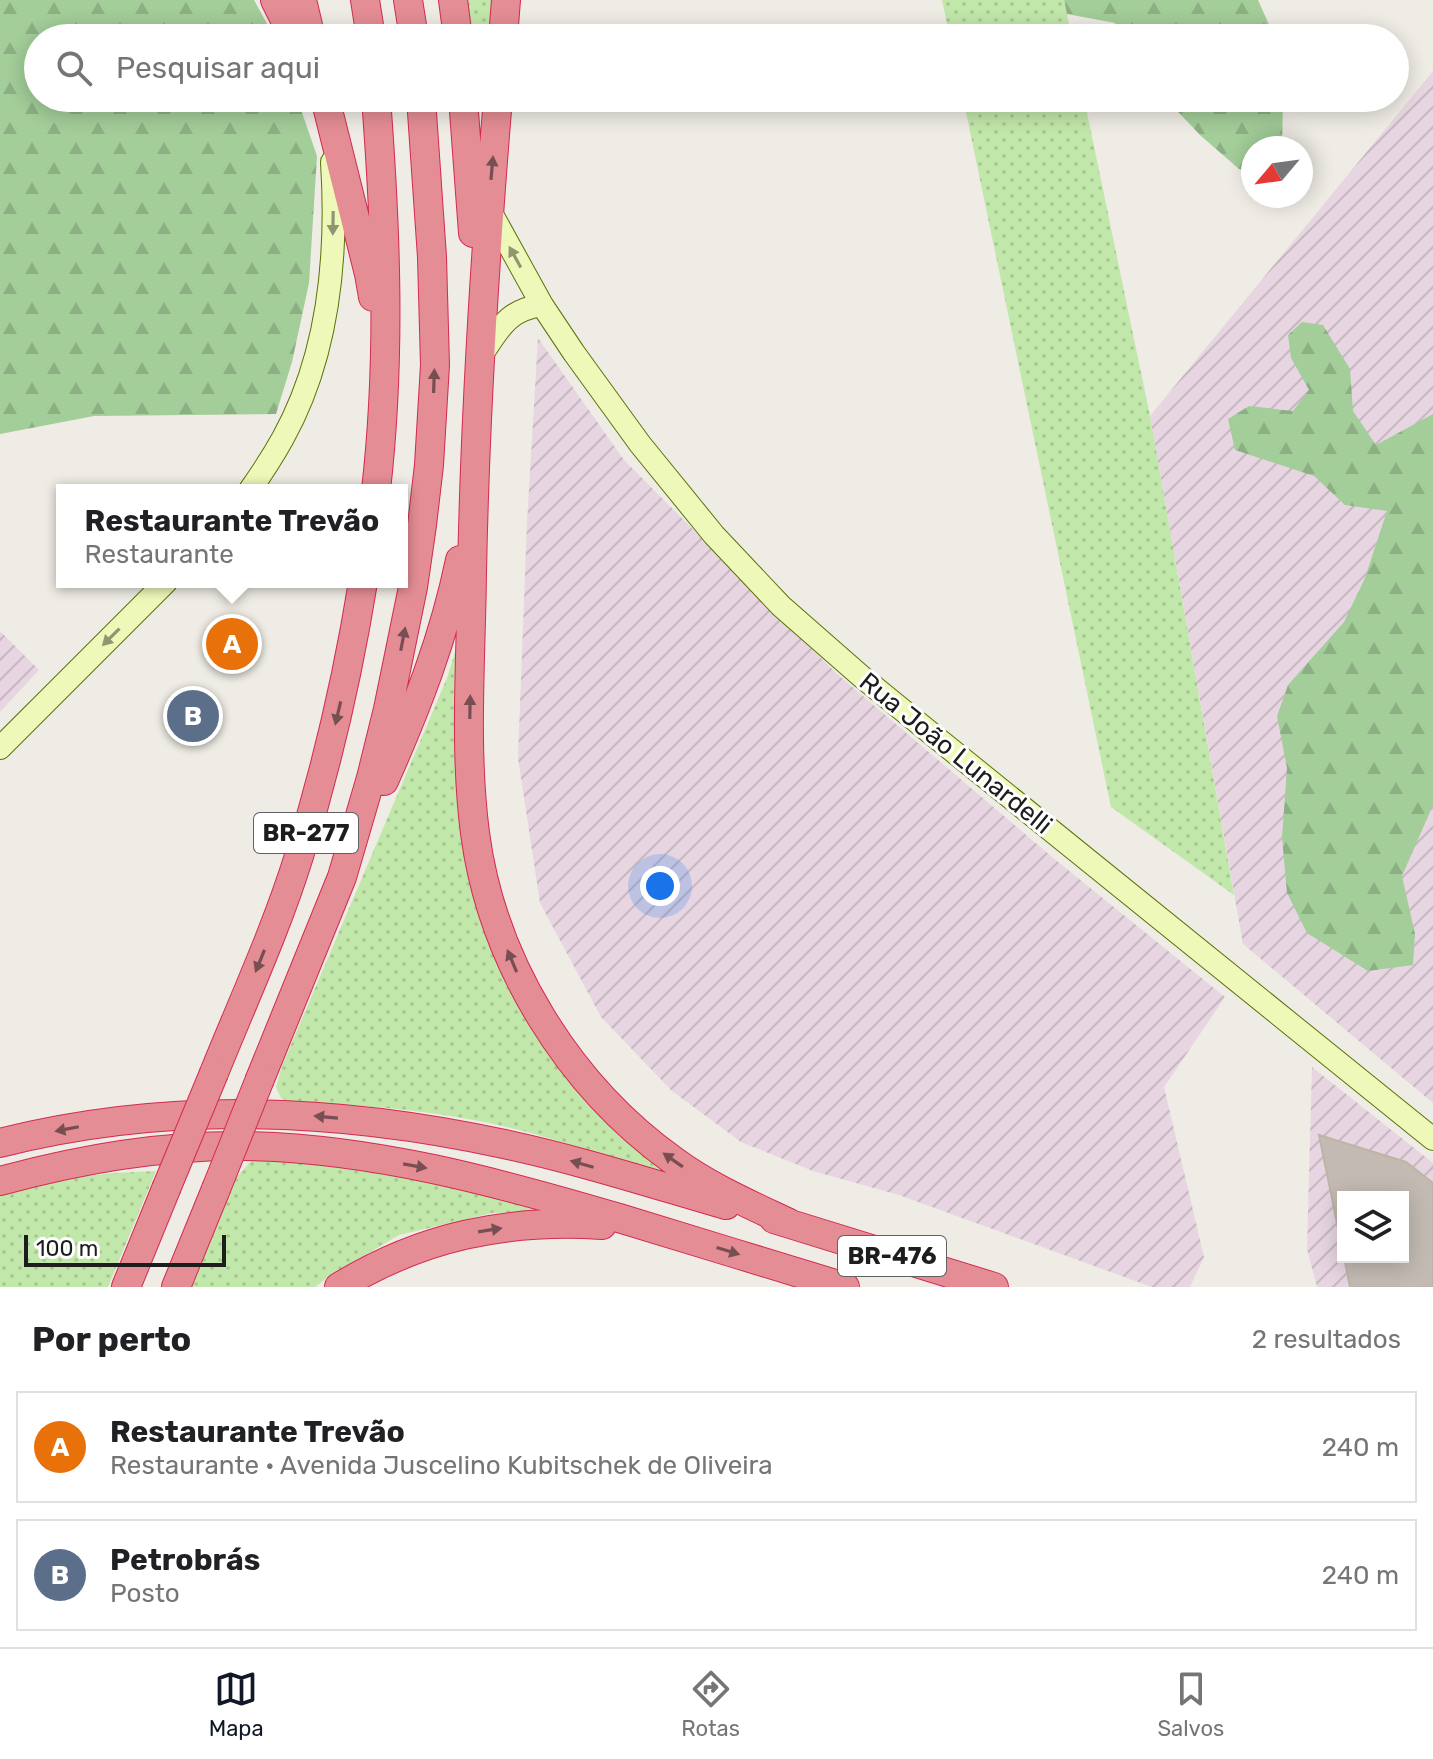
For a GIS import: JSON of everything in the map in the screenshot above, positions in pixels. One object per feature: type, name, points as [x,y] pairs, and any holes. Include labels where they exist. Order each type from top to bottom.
[{"type":"highway","points":[[275,0],[287,24]]},
{"type":"highway","points":[[302,0],[308,24]]},
{"type":"highway","points":[[365,0],[369,24]]},
{"type":"highway","points":[[408,0],[412,24]]},
{"type":"highway","points":[[453,0],[456,24]]},
{"type":"highway","points":[[504,24],[506,0]]},
{"type":"highway","points":[[327,112],[371,283],[384,406]]},
{"type":"highway","points":[[377,112],[387,308],[384,406],[377,484]]},
{"type":"highway","name":"BR-277","points":[[176,1287],[342,877],[371,778],[401,649],[422,525],[435,365],[435,311],[422,112]]},
{"type":"highway","points":[[464,112],[479,358]]},
{"type":"highway","points":[[497,112],[479,358],[469,751],[475,836],[484,883],[519,977],[543,1021],[610,1107],[676,1163],[714,1186],[791,1224]]},
{"type":"highway","points":[[342,877],[406,732],[447,618],[460,562],[474,473]]},
{"type":"highway","name":"BR-277","points":[[126,1287],[278,917],[299,858],[341,700],[362,588]]},
{"type":"highway","points":[[0,1143],[79,1126],[162,1116],[288,1114],[385,1123],[507,1144],[791,1224]]},
{"type":"highway","points":[[0,1181],[66,1164],[142,1152],[219,1147],[279,1148],[400,1163],[470,1176],[654,1229]]},
{"type":"highway","points":[[339,1287],[407,1252],[487,1229],[565,1223],[654,1229]]},
{"type":"highway","name":"BR-476","points":[[791,1224],[994,1287]]},
{"type":"highway","name":"BR-476","points":[[654,1229],[845,1287]]},
{"type":"street","points":[[254,484],[285,436],[312,371],[322,328],[334,226],[334,185],[326,112]]},
{"type":"street","name":"Rua João Lunardelli","points":[[489,209],[542,305],[598,388],[668,480],[781,606],[862,677],[1433,1139]]},
{"type":"street","points":[[479,358],[507,319],[527,308],[542,305]]},
{"type":"street","points":[[0,748],[160,588]]},
{"type":"shaded area","points":[[1433,71],[1433,1103],[1243,944],[1150,416],[1399,112],[1409,112],[1409,100]]},
{"type":"shaded area","points":[[538,338],[624,460],[836,673],[1052,857],[1225,997],[1164,1087],[1204,1257],[1190,1287],[1152,1287],[899,1195],[813,1171],[741,1142],[672,1091],[601,1017],[540,903],[518,758]]},
{"type":"shaded area","points":[[0,631],[39,670],[0,712]]},
{"type":"shaded area","points":[[1312,1067],[1433,1163],[1433,1287],[1317,1287],[1307,1249]]},
{"type":"green space","points":[[0,0],[254,0],[267,24],[24,24],[24,112],[302,112],[317,156],[309,283],[292,362],[276,414],[94,416],[0,434]]},
{"type":"green space","points":[[465,0],[493,0],[491,24],[468,24]]},
{"type":"green space","points":[[942,0],[1064,0],[1069,24],[947,24]]},
{"type":"green space","points":[[1064,0],[1258,0],[1269,24],[1116,24],[1067,14]]},
{"type":"green space","points":[[966,112],[1087,112],[1150,416],[1234,895],[1111,807]]},
{"type":"green space","points":[[1178,112],[1283,112],[1282,136],[1241,136],[1239,169]]},
{"type":"green space","points":[[1302,322],[1323,325],[1350,369],[1353,411],[1376,445],[1433,414],[1433,805],[1402,876],[1415,934],[1413,965],[1368,971],[1307,933],[1287,893],[1282,837],[1287,768],[1277,716],[1288,685],[1344,622],[1365,578],[1387,511],[1345,505],[1314,476],[1235,450],[1228,419],[1249,406],[1293,411],[1309,390],[1291,358],[1288,335]]},
{"type":"green space","points":[[465,620],[493,943],[682,1181],[562,1142],[489,1123],[414,1111],[288,1101],[281,1098],[276,1087],[282,1066],[447,678]]},
{"type":"green space","points":[[254,1158],[370,1169],[564,1211],[492,1213],[399,1235],[315,1287],[192,1287],[235,1179]]},
{"type":"green space","points":[[156,1171],[108,1287],[0,1287],[0,1193],[51,1180]]},
{"type":"building","points":[[1319,1135],[1406,1162],[1433,1183],[1433,1287],[1350,1287],[1345,1263],[1409,1263],[1409,1191],[1337,1191],[1337,1223]]},
{"type":"place","name":"Restaurante Trevão","points":[[232,644]]},
{"type":"place","name":"Petrobrás","points":[[193,716]]}]
